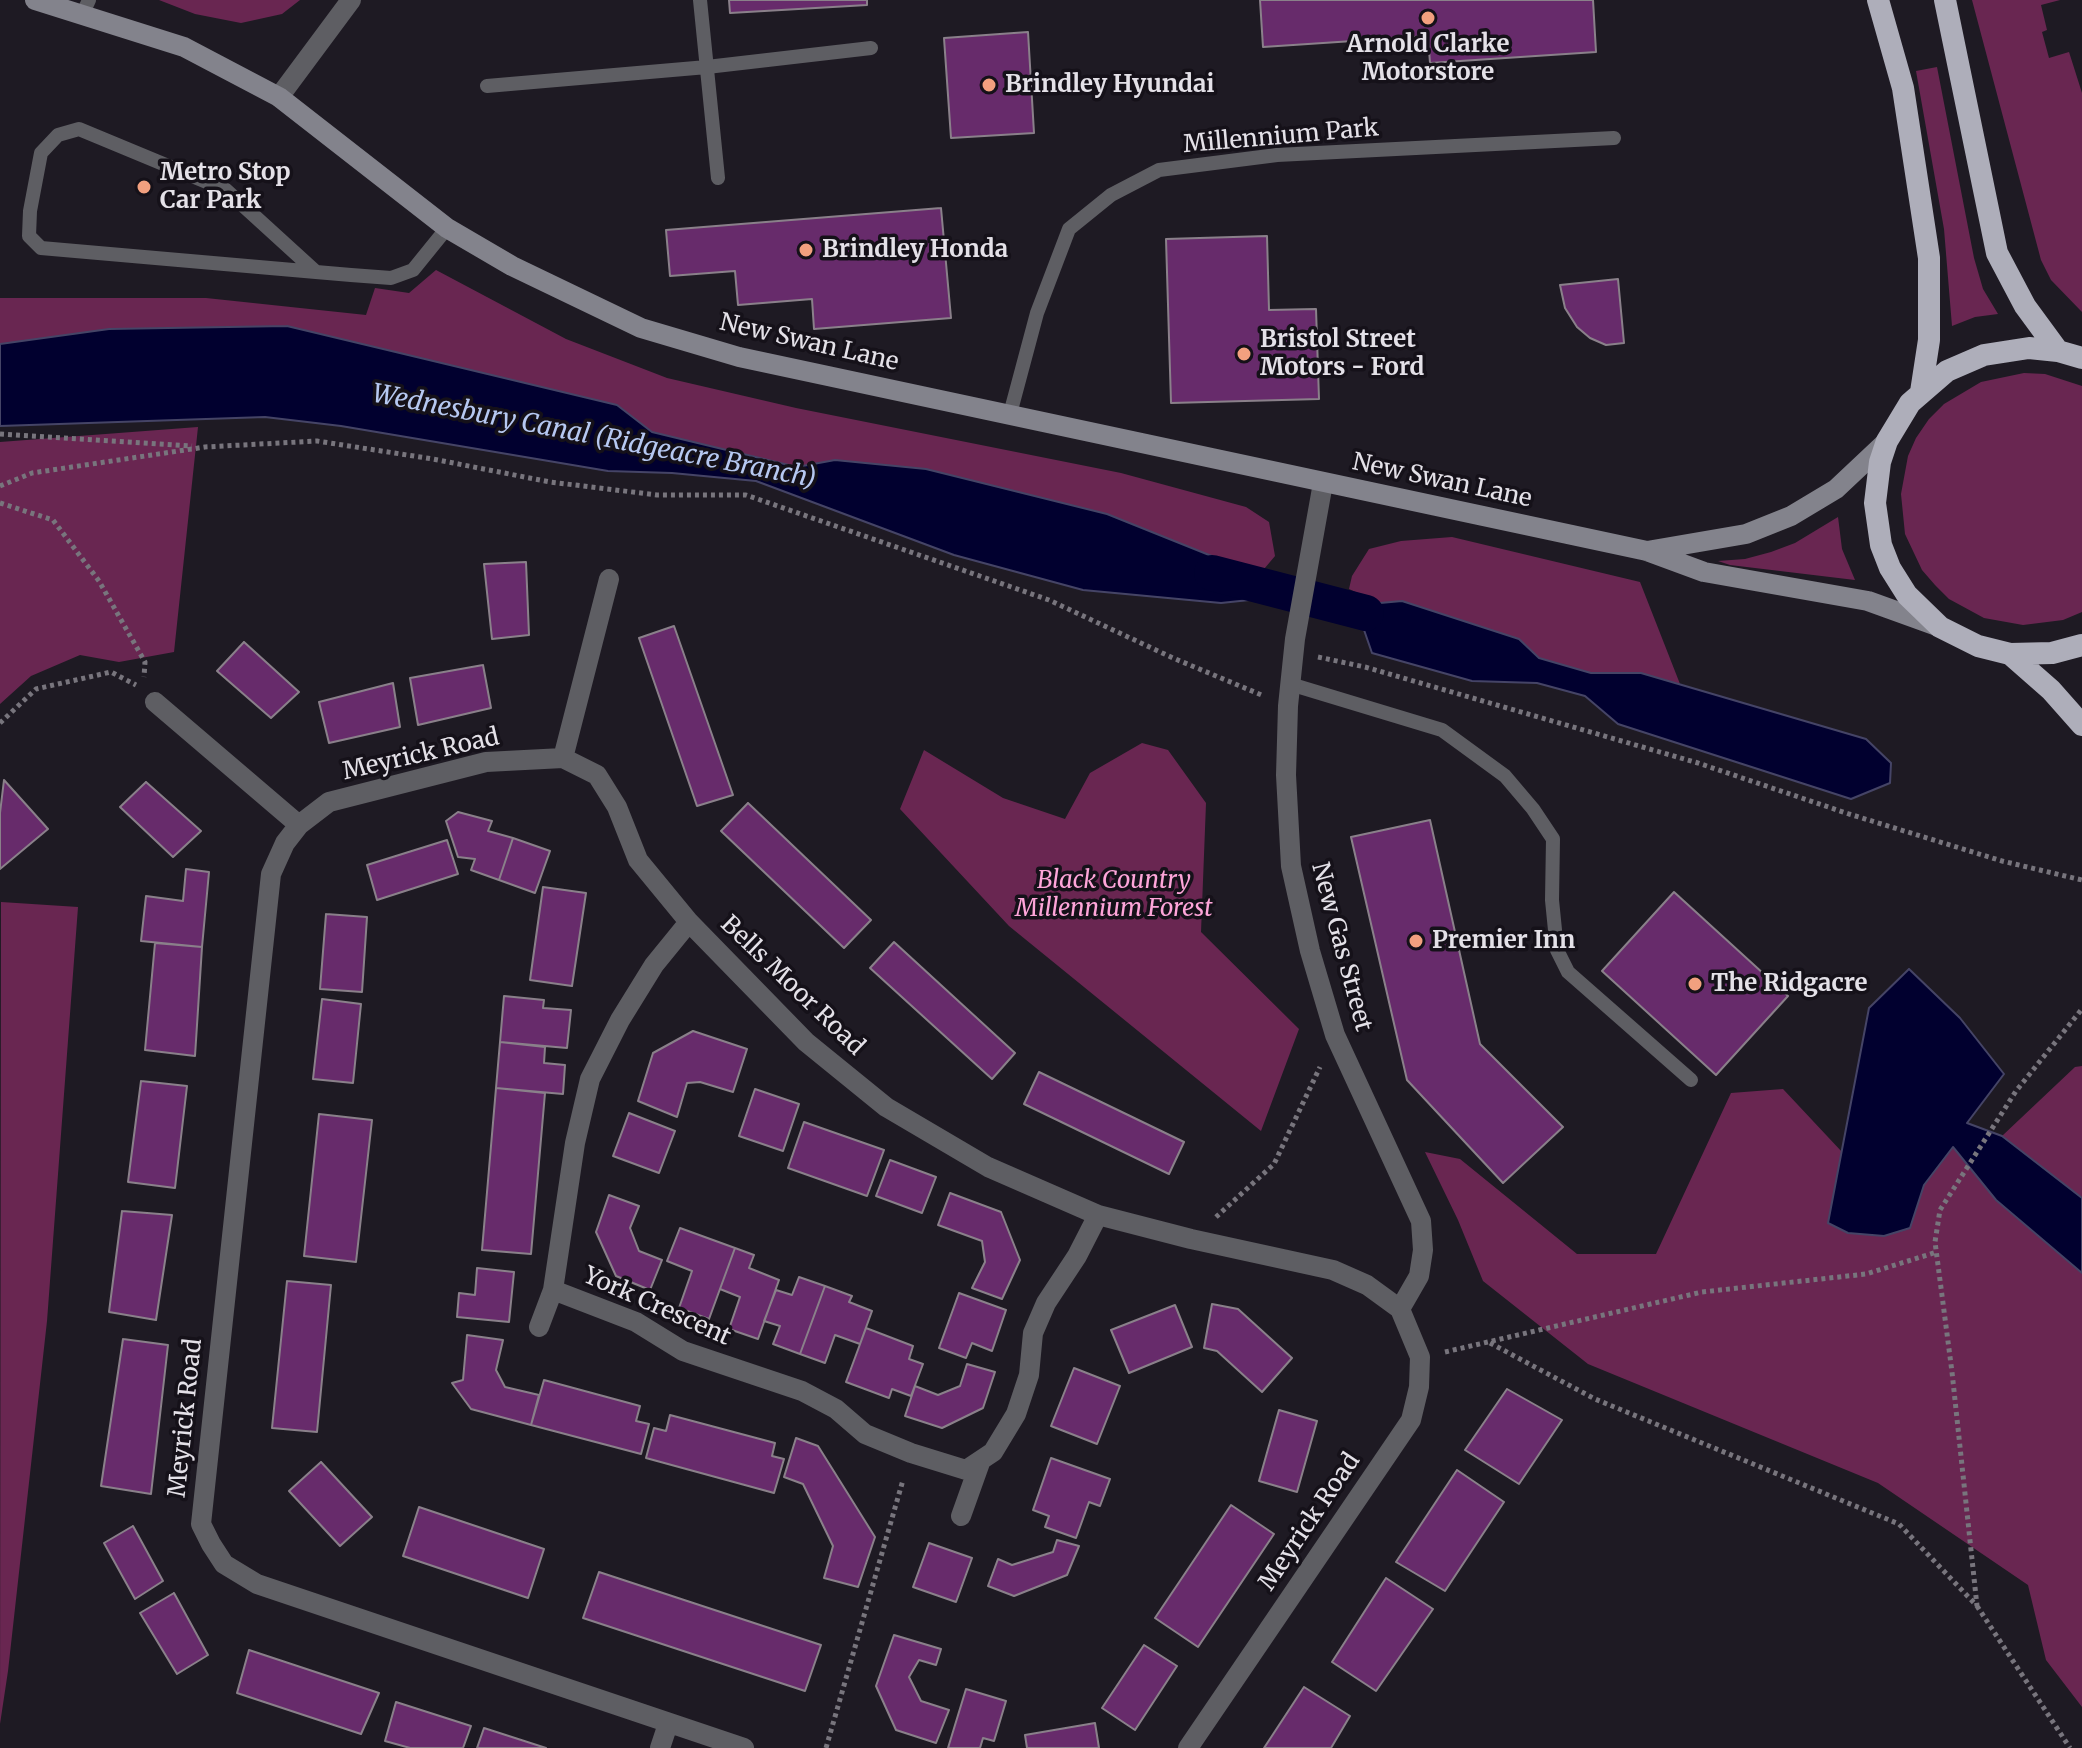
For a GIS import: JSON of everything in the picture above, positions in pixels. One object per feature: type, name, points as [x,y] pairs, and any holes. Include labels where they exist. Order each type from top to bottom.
[{"type":"highway","points":[[1878,0],[1903,88],[1929,258],[1929,340],[1921,392]]},
{"type":"highway","points":[[1945,0],[1997,253],[2025,306],[2058,351]]},
{"type":"highway","points":[[2082,358],[2058,351],[2029,348],[1984,355],[1947,371],[1921,392],[1901,416],[1887,441],[1876,483],[1877,524],[1890,568],[1907,595],[1940,627],[1978,646],[2010,654],[2052,653],[2082,645]]},
{"type":"highway","points":[[2010,654],[2051,690],[2082,725]]},
{"type":"main road","name":"New Swan Lane","points":[[35,0],[86,7],[184,47],[279,97],[447,228],[512,266],[641,328],[739,357],[1647,551],[1704,572],[1868,601],[1940,627]]},
{"type":"main road","name":"New Swan Lane","points":[[1647,551],[1746,534],[1791,516],[1836,489],[1887,441]]},
{"type":"street","points":[[279,97],[351,0]]},
{"type":"street","name":"New Gas Street","points":[[1323,483],[1294,646],[1288,706],[1286,775],[1291,866],[1310,951],[1335,1035],[1421,1221],[1423,1250],[1419,1276],[1400,1309]]},
{"type":"street","points":[[563,758],[609,579]]},
{"type":"street","points":[[155,702],[299,825]]},
{"type":"street","name":"Meyrick Road","points":[[563,758],[486,762],[329,802],[299,825],[285,843],[271,874],[201,1524],[224,1564],[257,1584],[744,1748]]},
{"type":"street","name":"Bells Moor Road","points":[[563,758],[597,775],[617,807],[638,860],[689,922],[806,1042],[886,1107],[988,1167],[1098,1215],[1333,1270],[1367,1285],[1400,1309]]},
{"type":"street","name":"York Crescent","points":[[689,922],[654,965],[620,1020],[590,1079],[575,1143],[553,1290],[636,1322],[683,1351],[802,1391],[836,1409],[865,1434],[911,1453],[966,1470],[981,1460]]},
{"type":"street","points":[[961,1516],[981,1460],[993,1452],[1016,1414],[1029,1375],[1033,1333],[1046,1303],[1077,1256],[1098,1215]]},
{"type":"street","points":[[539,1327],[553,1290]]},
{"type":"street","name":"Meyrick Road","points":[[1188,1748],[1411,1420],[1419,1387],[1420,1357],[1400,1309]]},
{"type":"street","points":[[660,1748],[668,1724]]},
{"type":"lane","points":[[700,0],[718,178]]},
{"type":"lane","points":[[487,86],[707,67],[871,48]]},
{"type":"lane","points":[[316,272],[226,190],[79,129],[58,135],[41,153],[30,211],[29,236],[41,248],[316,272],[391,278],[413,270],[447,228]]},
{"type":"lane","name":"Millennium Park","points":[[1010,414],[1037,313],[1069,229],[1111,195],[1159,170],[1277,155],[1614,138]]},
{"type":"lane","points":[[1290,684],[1442,730],[1505,776],[1553,839],[1552,900],[1557,950],[1568,972],[1691,1080]]},
{"type":"path","points":[[0,434],[205,447]]},
{"type":"path","points":[[0,486],[32,473],[205,447],[317,441],[550,482],[657,495],[746,495],[1049,600],[1173,658],[1288,706]]},
{"type":"path","points":[[0,503],[53,520],[99,581],[145,662],[143,690],[111,672],[36,689],[0,723]]},
{"type":"path","points":[[1294,646],[1698,763],[2002,861],[2082,880]]},
{"type":"path","points":[[1977,1606],[1935,1242],[1940,1210],[2016,1091],[2082,1009]]},
{"type":"path","points":[[1191,1239],[1274,1164],[1335,1035]]},
{"type":"path","points":[[1420,1357],[1702,1292],[1866,1274],[1937,1252]]},
{"type":"path","points":[[1490,1343],[1595,1399],[1899,1524],[1977,1606],[2070,1748]]},
{"type":"path","points":[[826,1748],[911,1453]]},
{"type":"green space","points":[[159,0],[300,0],[282,14],[241,23],[195,14]]},
{"type":"green space","points":[[1972,0],[2060,0],[2041,5],[2047,30],[2042,32],[2049,58],[2069,52],[2082,93],[2082,312],[2051,280],[2041,260]]},
{"type":"green space","points":[[1937,67],[1974,258],[1983,289],[1998,314],[1975,317],[1952,326],[1944,229],[1916,71]]},
{"type":"green space","points":[[436,270],[566,339],[667,378],[796,408],[1121,473],[1246,507],[1269,522],[1275,556],[1259,575],[1107,514],[926,469],[835,460],[797,467],[652,432],[617,405],[287,326],[109,329],[0,344],[0,298],[206,298],[366,315],[375,288],[409,293]]},
{"type":"green space","points":[[2024,373],[2045,374],[2082,386],[2082,612],[2063,620],[2023,625],[1984,618],[1949,599],[1935,585],[1922,570],[1905,534],[1901,494],[1908,456],[1916,438],[1944,404],[1981,382]]},
{"type":"green space","points":[[198,427],[174,652],[119,662],[80,655],[31,676],[0,704],[0,442]]},
{"type":"green space","points":[[1838,517],[1842,549],[1855,580],[1718,561],[1745,559],[1771,552],[1795,543]]},
{"type":"green space","points":[[1452,537],[1640,582],[1680,684],[1641,673],[1591,673],[1539,658],[1519,639],[1402,601],[1380,603],[1349,589],[1352,576],[1369,549],[1401,541]]},
{"type":"green space","name":"Black Country Millennium Forest","points":[[1142,743],[1168,750],[1206,803],[1201,932],[1299,1029],[1261,1131],[1009,926],[900,809],[924,750],[1003,798],[1065,819],[1090,773]]},
{"type":"green space","points":[[1,902],[78,907],[47,1321],[0,1724]]},
{"type":"green space","points":[[2082,1066],[2082,1198],[2002,1136],[2075,1067]]},
{"type":"green space","points":[[1783,1089],[1842,1152],[1828,1223],[1910,1228],[1924,1185],[1953,1146],[1996,1200],[2082,1273],[2082,1707],[2046,1660],[2028,1585],[1878,1483],[1588,1364],[1483,1281],[1425,1152],[1460,1159],[1577,1254],[1656,1254],[1731,1093]]},
{"type":"water","points":[[287,326],[617,405],[652,432],[797,467],[835,460],[926,469],[1107,514],[1259,575],[1259,599],[1221,603],[1083,590],[954,555],[756,481],[608,471],[341,426],[265,417],[0,426],[0,344],[109,329]]},
{"type":"water","points":[[1402,601],[1519,639],[1539,658],[1591,673],[1641,673],[1866,739],[1891,763],[1890,783],[1851,799],[1618,724],[1585,696],[1537,683],[1472,681],[1372,653],[1363,627],[1380,603]]},
{"type":"water","points":[[1909,969],[1960,1018],[2004,1074],[1967,1123],[2002,1136],[2082,1198],[2082,1273],[1996,1200],[1953,1147],[1924,1185],[1910,1228],[1884,1236],[1848,1233],[1828,1223],[1869,1008]]},
{"type":"building","points":[[729,0],[867,0],[867,5],[730,13]]},
{"type":"building","name":"Arnold Clarke Motorstore","points":[[1260,0],[1593,0],[1596,52],[1430,63],[1428,36],[1263,47]]},
{"type":"building","name":"Brindley Hyundai","points":[[1028,32],[1034,133],[951,138],[944,38]]},
{"type":"building","name":"Brindley Honda","points":[[941,208],[951,318],[814,329],[812,299],[738,305],[735,271],[670,276],[666,230]]},
{"type":"building","name":"Bristol Street Motors - Ford","points":[[1267,236],[1269,310],[1316,309],[1319,399],[1171,403],[1166,239]]},
{"type":"building","points":[[1618,279],[1624,343],[1606,345],[1590,338],[1577,327],[1565,308],[1560,285]]},
{"type":"building","points":[[526,562],[529,635],[492,639],[484,564]]},
{"type":"building","points":[[674,626],[733,795],[697,806],[639,638]]},
{"type":"building","points":[[244,642],[299,692],[271,718],[217,671]]},
{"type":"building","points":[[483,665],[491,708],[418,725],[410,678]]},
{"type":"building","points":[[393,683],[400,727],[329,743],[319,702]]},
{"type":"building","points":[[4,780],[48,829],[0,869],[0,813]]},
{"type":"building","points":[[146,782],[201,831],[173,857],[120,807]]},
{"type":"building","points":[[748,803],[871,920],[844,948],[721,831]]},
{"type":"building","points":[[458,812],[492,821],[488,831],[513,838],[499,880],[471,870],[475,859],[458,857],[446,821]]},
{"type":"building","name":"Premier Inn","points":[[1430,820],[1480,1044],[1563,1127],[1503,1183],[1407,1080],[1351,837]]},
{"type":"building","points":[[513,838],[550,851],[535,893],[499,880]]},
{"type":"building","points":[[447,840],[458,874],[377,900],[367,865]]},
{"type":"building","points":[[186,869],[209,872],[202,947],[141,941],[146,896],[183,901]]},
{"type":"building","points":[[543,887],[586,893],[572,986],[530,980]]},
{"type":"building","name":"The Ridgacre","points":[[1674,892],[1788,996],[1716,1075],[1602,971]]},
{"type":"building","points":[[326,914],[367,917],[362,992],[320,989]]},
{"type":"building","points":[[894,942],[1015,1053],[992,1079],[870,968]]},
{"type":"building","points":[[155,943],[202,947],[195,1056],[145,1050]]},
{"type":"building","points":[[504,996],[544,1000],[543,1008],[571,1010],[567,1048],[500,1042]]},
{"type":"building","points":[[322,999],[361,1004],[353,1083],[313,1079]]},
{"type":"building","points":[[693,1031],[747,1049],[733,1092],[700,1082],[687,1083],[677,1117],[638,1101],[653,1053]]},
{"type":"building","points":[[500,1042],[545,1047],[544,1063],[565,1065],[563,1094],[496,1088]]},
{"type":"building","points":[[1039,1072],[1184,1142],[1169,1174],[1024,1104]]},
{"type":"building","points":[[141,1081],[187,1086],[175,1188],[128,1182]]},
{"type":"building","points":[[496,1088],[545,1093],[531,1254],[482,1250]]},
{"type":"building","points":[[755,1089],[799,1104],[783,1151],[739,1136]]},
{"type":"building","points":[[629,1113],[675,1131],[659,1173],[613,1156]]},
{"type":"building","points":[[319,1114],[372,1120],[356,1262],[304,1256]]},
{"type":"building","points":[[804,1122],[884,1150],[867,1196],[788,1168]]},
{"type":"building","points":[[890,1160],[936,1177],[922,1213],[876,1196]]},
{"type":"building","points":[[950,1193],[1001,1212],[1020,1260],[1002,1299],[972,1288],[985,1262],[982,1241],[938,1225]]},
{"type":"building","points":[[609,1195],[639,1206],[630,1228],[639,1251],[662,1260],[650,1290],[616,1276],[596,1232]]},
{"type":"building","points":[[122,1211],[172,1215],[156,1320],[109,1312]]},
{"type":"building","points":[[680,1228],[735,1248],[709,1319],[679,1308],[692,1271],[667,1261]]},
{"type":"building","points":[[735,1248],[754,1255],[749,1268],[779,1280],[758,1339],[729,1329],[740,1297],[720,1289]]},
{"type":"building","points":[[477,1268],[514,1272],[509,1322],[457,1317],[459,1293],[475,1295]]},
{"type":"building","points":[[799,1277],[825,1286],[800,1354],[773,1344],[780,1326],[764,1321],[776,1290],[792,1295]]},
{"type":"building","points":[[287,1281],[331,1285],[317,1432],[272,1428]]},
{"type":"building","points":[[825,1286],[852,1296],[849,1302],[872,1311],[860,1344],[835,1335],[825,1363],[800,1354]]},
{"type":"building","points":[[959,1293],[1006,1310],[992,1351],[972,1343],[966,1358],[939,1348]]},
{"type":"building","points":[[1212,1304],[1238,1309],[1292,1358],[1262,1392],[1217,1351],[1204,1348]]},
{"type":"building","points":[[1175,1305],[1192,1347],[1129,1373],[1111,1330]]},
{"type":"building","points":[[866,1328],[913,1346],[909,1359],[923,1364],[911,1396],[892,1389],[889,1398],[846,1382]]},
{"type":"building","points":[[467,1335],[503,1340],[496,1370],[505,1387],[539,1395],[531,1425],[471,1409],[452,1383],[463,1380]]},
{"type":"building","points":[[123,1339],[168,1345],[151,1494],[101,1486]]},
{"type":"building","points":[[967,1364],[995,1372],[983,1408],[942,1428],[905,1416],[915,1386],[938,1395],[960,1386]]},
{"type":"building","points":[[1074,1368],[1120,1386],[1097,1444],[1051,1426]]},
{"type":"building","points":[[544,1380],[640,1406],[636,1421],[649,1424],[641,1454],[531,1425]]},
{"type":"building","points":[[1507,1389],[1562,1420],[1519,1484],[1465,1450]]},
{"type":"building","points":[[1279,1410],[1317,1421],[1297,1492],[1259,1481]]},
{"type":"building","points":[[670,1415],[775,1443],[772,1456],[784,1459],[774,1493],[646,1458],[654,1428],[666,1431]]},
{"type":"building","points":[[796,1438],[818,1446],[875,1537],[858,1587],[824,1578],[833,1546],[803,1484],[784,1477]]},
{"type":"building","points":[[1051,1458],[1110,1479],[1100,1506],[1089,1502],[1076,1538],[1045,1527],[1049,1516],[1033,1510]]},
{"type":"building","points":[[321,1462],[372,1517],[340,1546],[289,1491]]},
{"type":"building","points":[[1457,1470],[1504,1502],[1445,1591],[1396,1562]]},
{"type":"building","points":[[1231,1505],[1274,1534],[1198,1647],[1155,1618]]},
{"type":"building","points":[[419,1507],[544,1549],[528,1598],[403,1556]]},
{"type":"building","points":[[133,1526],[163,1581],[135,1599],[104,1543]]},
{"type":"building","points":[[1057,1540],[1079,1546],[1067,1575],[1014,1596],[988,1586],[998,1559],[1012,1565],[1053,1552]]},
{"type":"building","points":[[929,1543],[972,1558],[956,1602],[913,1587]]},
{"type":"building","points":[[599,1572],[821,1645],[805,1691],[583,1618]]},
{"type":"building","points":[[1386,1578],[1433,1609],[1376,1691],[1332,1662]]},
{"type":"building","points":[[174,1593],[208,1655],[177,1674],[140,1613]]},
{"type":"building","points":[[894,1635],[941,1649],[936,1665],[919,1660],[909,1677],[921,1701],[949,1710],[936,1743],[896,1730],[876,1686]]},
{"type":"building","points":[[1144,1645],[1177,1666],[1135,1730],[1102,1708]]},
{"type":"building","points":[[249,1650],[379,1693],[361,1734],[237,1693]]},
{"type":"building","points":[[1304,1687],[1350,1716],[1331,1748],[1264,1748]]},
{"type":"building","points":[[966,1689],[1006,1701],[994,1741],[983,1738],[980,1748],[948,1748]]},
{"type":"building","points":[[396,1702],[471,1726],[463,1748],[410,1748],[385,1741]]},
{"type":"building","points":[[1095,1723],[1099,1748],[1027,1748],[1025,1735]]},
{"type":"building","points":[[484,1728],[546,1748],[477,1748]]},
{"type":"waterway","name":"Wednesbury Canal (Ridgeacre Branch)","points":[[1212,573],[1366,613]]},
{"type":"place","name":"Arnold Clarke Motorstore","points":[[1428,18]]},
{"type":"place","name":"Brindley Hyundai","points":[[989,85]]},
{"type":"place","name":"Metro Stop Car Park","points":[[144,187]]},
{"type":"place","name":"Brindley Honda","points":[[806,250]]},
{"type":"place","name":"Bristol Street Motors - Ford","points":[[1244,354]]},
{"type":"place","name":"Premier Inn","points":[[1416,941]]},
{"type":"place","name":"The Ridgacre","points":[[1695,984]]}]
